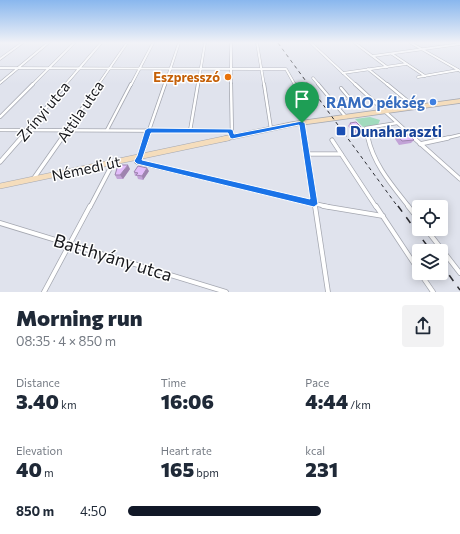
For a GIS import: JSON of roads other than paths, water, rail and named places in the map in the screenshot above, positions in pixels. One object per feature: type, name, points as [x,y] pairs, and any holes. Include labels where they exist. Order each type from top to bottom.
[{"type":"main road","name":"Némedi út","points":[[0,186],[140,157],[231,134],[460,101]]},
{"type":"street","points":[[0,83],[31,57]]},
{"type":"street","points":[[0,117],[60,57]]},
{"type":"street","name":"Zrínyi utca","points":[[0,162],[89,57]]},
{"type":"street","name":"Attila utca","points":[[34,179],[118,57]]},
{"type":"street","points":[[107,130],[146,57]]},
{"type":"street","points":[[174,57],[137,162],[314,204],[383,216]]},
{"type":"street","points":[[190,131],[203,57]]},
{"type":"street","points":[[0,130],[148,130],[231,134],[231,57]]},
{"type":"street","points":[[259,57],[271,128]]},
{"type":"street","points":[[326,57],[460,179]]},
{"type":"street","points":[[374,57],[387,67]]},
{"type":"street","points":[[396,57],[425,76]]},
{"type":"street","points":[[436,57],[460,70]]},
{"type":"street","points":[[343,73],[406,64]]},
{"type":"street","points":[[0,68],[286,69],[297,88],[328,292]]},
{"type":"street","points":[[368,69],[417,108]]},
{"type":"street","points":[[418,77],[460,70]]},
{"type":"street","points":[[313,78],[346,117]]},
{"type":"street","points":[[333,103],[352,101],[341,88]]},
{"type":"street","points":[[397,123],[366,128],[366,133],[377,164],[412,211]]},
{"type":"street","points":[[420,144],[460,135]]},
{"type":"street","points":[[332,140],[412,260]]},
{"type":"street","points":[[306,154],[341,154]]},
{"type":"street","points":[[44,292],[113,163]]},
{"type":"street","name":"Batthyány utca","points":[[0,223],[226,292]]},
{"type":"street","points":[[431,236],[460,273]]},
{"type":"street","points":[[425,280],[433,292]]},
{"type":"railway","points":[[288,57],[398,207]]},
{"type":"railway","points":[[398,206],[426,244]]},
{"type":"railway","points":[[448,274],[460,290]]},
{"type":"place","name":"Eszpresszó","points":[[228,77]]},
{"type":"place","name":"RAMO pékség","points":[[433,102]]},
{"type":"place","name":"Dunaharaszti","points":[[341,131]]}]
